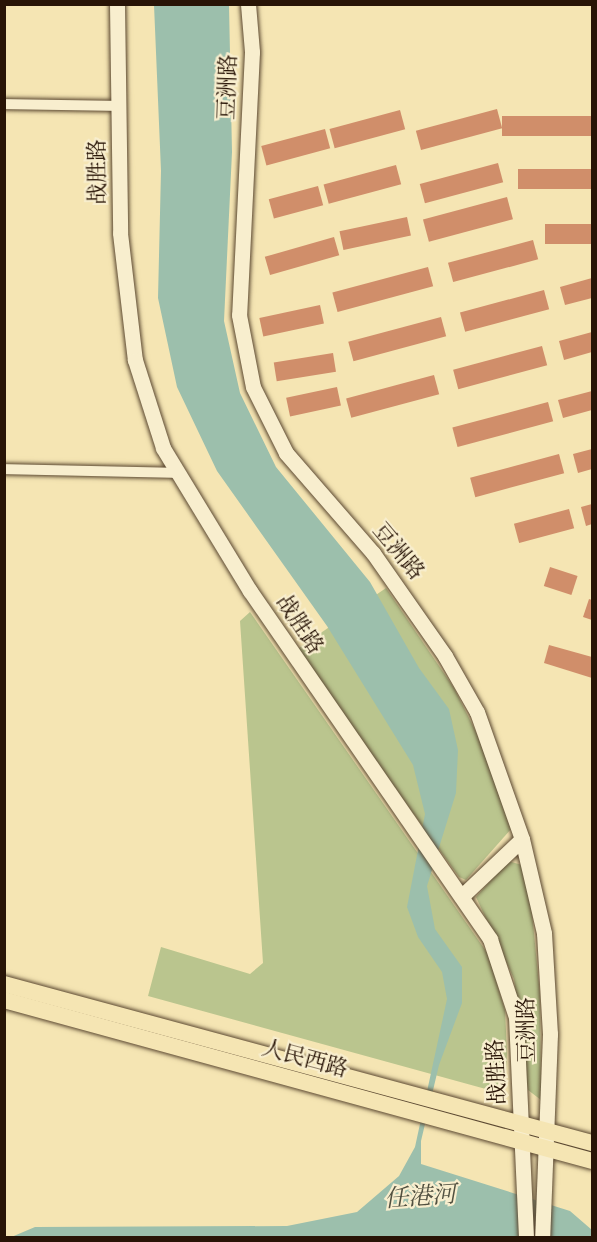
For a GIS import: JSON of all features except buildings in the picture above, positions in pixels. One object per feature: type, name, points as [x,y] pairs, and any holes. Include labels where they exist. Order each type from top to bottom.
[{"type":"main road","name":"人民西路","points":[[4,984],[592,1143]]},
{"type":"main road","name":"人民西路","points":[[4,1000],[592,1161]]},
{"type":"street","name":"战胜路","points":[[117,4],[120,233],[135,360],[164,448],[250,591],[463,895],[510,984],[524,1142],[526,1238]]},
{"type":"street","name":"豆洲路","points":[[248,4],[252,52],[239,315],[253,387],[286,453],[373,553],[445,656],[477,712],[522,839],[544,933],[549,1131]]},
{"type":"street","points":[[4,104],[118,106]]},
{"type":"street","points":[[4,469],[178,473]]},
{"type":"street","points":[[463,895],[522,839]]},
{"type":"street","points":[[542,1238],[549,1131]]},
{"type":"green space","points":[[386,588],[454,688],[478,736],[511,829],[466,880],[459,877],[296,650]]},
{"type":"green space","points":[[250,612],[488,954],[505,1010],[507,1052],[506,1075],[493,1091],[148,996],[161,947],[250,974],[263,963],[240,621]]},
{"type":"green space","points":[[508,861],[522,865],[531,903],[540,995],[541,1100],[528,1090],[514,979],[476,897]]},
{"type":"water","name":"任港河","points":[[154,5],[229,5],[232,152],[224,321],[240,393],[276,467],[370,582],[419,668],[449,709],[458,750],[456,793],[427,886],[435,929],[462,967],[462,1003],[439,1065],[421,1141],[421,1164],[570,1211],[592,1230],[592,1237],[9,1238],[35,1227],[287,1226],[357,1212],[399,1176],[415,1147],[447,999],[442,972],[418,937],[407,907],[425,814],[413,765],[327,626],[217,471],[177,387],[158,298],[161,171]]}]
